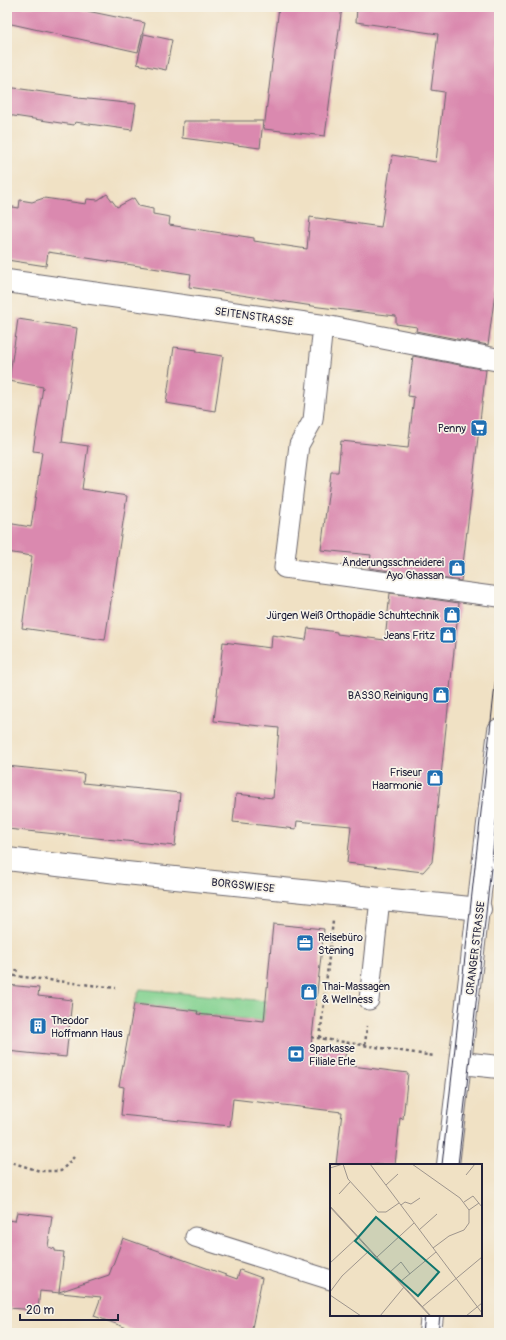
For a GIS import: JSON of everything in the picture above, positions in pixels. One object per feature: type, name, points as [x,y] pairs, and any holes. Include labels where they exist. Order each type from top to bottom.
[{"type":"street","name":"SEITENSTRASSE","points":[[7,281],[323,326],[499,360]]},
{"type":"street","name":"CRANGER STRASSE","points":[[448,1164],[480,909],[492,856],[499,730]]},
{"type":"street","name":"BORGSWIESE","points":[[7,859],[480,909]]},
{"type":"street","points":[[461,1063],[499,1067]]},
{"type":"street","points":[[430,1333],[432,1316]]},
{"type":"lane","points":[[323,326],[313,420],[299,445],[284,568],[499,597]]},
{"type":"lane","points":[[369,1000],[380,899]]},
{"type":"lane","points":[[195,1237],[330,1280]]},
{"type":"path","points":[[320,1038],[333,920]]},
{"type":"path","points":[[16,968],[15,976],[116,988]]},
{"type":"path","points":[[312,1037],[453,1059],[461,1063]]},
{"type":"path","points":[[7,1161],[40,1171],[61,1171],[74,1157]]},
{"type":"green space","points":[[140,989],[266,1001],[263,1021],[197,1014],[197,1011],[134,1004]]},
{"type":"building","points":[[7,7],[68,7],[145,23],[138,52],[7,23]]},
{"type":"building","points":[[279,7],[342,7],[325,136],[264,129]]},
{"type":"building","points":[[357,7],[499,7],[499,263],[488,345],[416,331],[417,327],[396,324],[396,316],[319,307],[189,287],[191,274],[48,252],[46,266],[7,260],[7,206],[19,208],[20,200],[32,202],[44,198],[86,204],[87,199],[98,200],[107,194],[117,207],[134,198],[139,206],[153,209],[153,214],[170,217],[169,225],[254,238],[254,241],[307,249],[310,217],[381,227],[392,155],[436,162],[444,92],[431,90],[438,34],[356,22]]},
{"type":"building","points":[[144,34],[172,40],[166,70],[137,64]]},
{"type":"building","points":[[7,87],[79,97],[78,98],[136,104],[132,130],[75,122],[74,125],[7,115]]},
{"type":"building","points":[[183,121],[263,121],[260,148],[182,138]]},
{"type":"building","points":[[18,319],[77,328],[62,442],[88,446],[82,489],[127,496],[105,640],[22,628],[32,556],[7,552],[7,523],[31,527],[42,452],[33,451],[43,387],[9,381]]},
{"type":"building","points":[[174,347],[197,350],[197,352],[223,356],[215,411],[166,403]]},
{"type":"building","points":[[413,356],[486,370],[461,581],[369,568],[371,555],[321,550],[331,472],[338,472],[341,441],[408,448],[414,397],[408,396]]},
{"type":"building","points":[[390,593],[459,603],[432,862],[423,872],[347,863],[351,826],[297,821],[296,829],[233,822],[236,794],[273,798],[279,728],[214,721],[223,642],[271,648],[272,635],[306,640],[308,628],[337,632],[337,634],[385,640]]},
{"type":"building","points":[[7,766],[84,774],[83,783],[180,793],[175,846],[7,829]]},
{"type":"building","points":[[273,924],[324,929],[311,1046],[346,1049],[344,1065],[408,1073],[403,1119],[400,1118],[395,1164],[336,1164],[342,1112],[233,1099],[230,1126],[121,1115],[124,1087],[119,1086],[134,1004],[198,1011],[197,1014],[264,1021]]},
{"type":"building","name":"Theodor Hoffmann Haus","points":[[7,985],[39,988],[38,996],[72,1000],[66,1057],[7,1051]]},
{"type":"building","points":[[17,1212],[52,1216],[48,1247],[55,1249],[55,1251],[64,1252],[59,1292],[109,1275],[123,1238],[237,1279],[240,1270],[262,1278],[251,1333],[141,1333],[94,1316],[101,1297],[40,1291],[38,1310],[7,1308],[7,1220],[15,1221]]},
{"type":"tram line","points":[[442,1164],[499,649]]},
{"type":"tram line","points":[[458,1164],[499,796]]},
{"type":"tram line","points":[[423,1333],[425,1316]]},
{"type":"tram line","points":[[438,1333],[440,1316]]},
{"type":"place","name":"Penny","points":[[479,428]]},
{"type":"place","name":"Änderungsschneiderei Ayo Ghassan","points":[[457,568]]},
{"type":"place","name":"Jürgen Weiß Orthopädie Schuhtechnik","points":[[452,615]]},
{"type":"place","name":"Jeans Fritz","points":[[448,635]]},
{"type":"place","name":"BASSO Reinigung","points":[[441,695]]},
{"type":"place","name":"Friseur Haarmonie","points":[[435,778]]},
{"type":"place","name":"Reisebüro Stening","points":[[305,943]]},
{"type":"place","name":"Thai-Massagen & Wellness","points":[[309,992]]},
{"type":"place","name":"Theodor Hoffmann Haus","points":[[38,1026]]},
{"type":"place","name":"Sparkasse Filiale Erle","points":[[296,1054]]}]
